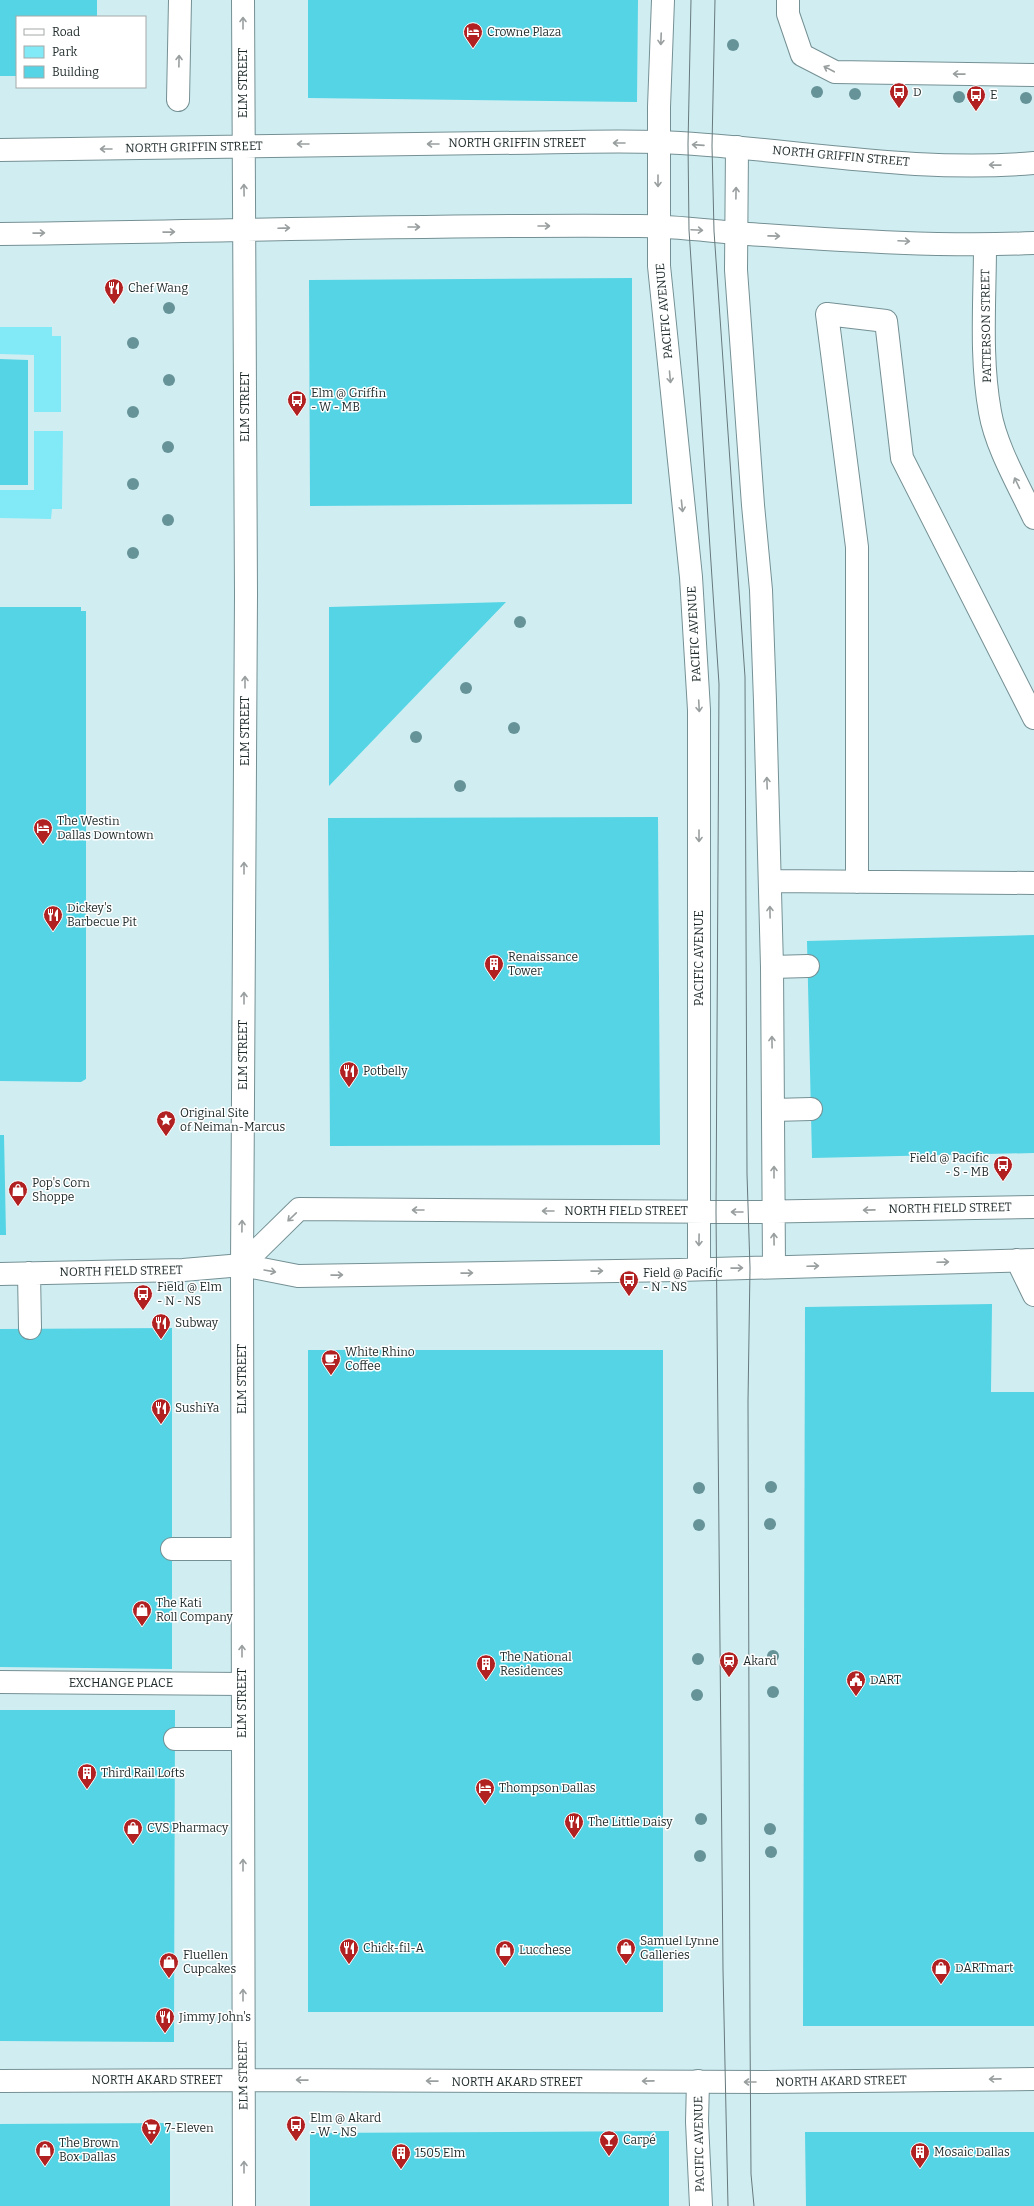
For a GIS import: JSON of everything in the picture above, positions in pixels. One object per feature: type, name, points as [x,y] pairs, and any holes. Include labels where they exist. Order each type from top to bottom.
[{"type":"main road","points":[[178,100],[180,0]]},
{"type":"main road","name":"ELM STREET","points":[[243,0],[246,603],[242,1265],[244,2206]]},
{"type":"main road","name":"PACIFIC AVENUE","points":[[663,0],[658,142],[658,227],[660,274],[691,577],[699,710],[699,1269]]},
{"type":"main road","points":[[788,0],[788,14],[802,55],[835,72],[1034,75]]},
{"type":"main road","name":"NORTH GRIFFIN STREET","points":[[0,150],[183,149],[243,146],[658,142],[737,147],[910,163],[1009,165],[1034,163]]},
{"type":"main road","points":[[737,147],[735,232],[753,505],[761,590],[772,967],[774,1268]]},
{"type":"main road","points":[[0,234],[182,232],[245,229],[658,227],[735,232],[766,236],[985,245],[1034,243]]},
{"type":"main road","name":"PATTERSON STREET","points":[[985,245],[984,368],[990,413],[1004,455],[1034,518]]},
{"type":"main road","points":[[857,882],[857,547],[827,314],[886,321],[902,458],[1034,718]]},
{"type":"main road","points":[[770,881],[1034,883]]},
{"type":"main road","points":[[772,967],[808,966]]},
{"type":"main road","points":[[773,1110],[811,1109]]},
{"type":"main road","name":"NORTH FIELD STREET","points":[[242,1265],[299,1209],[774,1212],[1034,1206]]},
{"type":"main road","points":[[1026,1260],[1034,1296]]},
{"type":"main road","name":"NORTH FIELD STREET","points":[[0,1274],[183,1270],[242,1265],[298,1276],[774,1268],[1026,1260]]},
{"type":"main road","points":[[29,1273],[30,1328]]},
{"type":"main road","points":[[172,1549],[242,1549]]},
{"type":"main road","name":"EXCHANGE PLACE","points":[[0,1682],[242,1684]]},
{"type":"main road","points":[[175,1739],[242,1739]]},
{"type":"main road","name":"NORTH AKARD STREET","points":[[0,2080],[771,2082],[1034,2079]]},
{"type":"main road","name":"PACIFIC AVENUE","points":[[698,2081],[697,2122],[701,2206]]},
{"type":"green space","points":[[0,327],[52,327],[52,336],[61,336],[61,412],[34,412],[34,355],[0,354]]},
{"type":"green space","points":[[34,431],[63,431],[62,509],[52,509],[51,519],[0,518],[0,490],[34,490]]},
{"type":"building","points":[[0,0],[97,0],[97,16],[16,16],[16,76],[0,76]]},
{"type":"building","name":"Crowne Plaza","points":[[308,0],[638,0],[637,102],[308,98]]},
{"type":"building","points":[[632,278],[632,504],[310,506],[309,280]]},
{"type":"building","points":[[0,359],[28,360],[28,485],[0,485]]},
{"type":"building","points":[[506,602],[403,709],[329,786],[329,607]]},
{"type":"building","name":"The Westin Dallas Downtown","points":[[0,607],[81,607],[81,611],[86,611],[86,1079],[81,1082],[0,1081]]},
{"type":"building","name":"Renaissance Tower","points":[[658,817],[660,1145],[330,1146],[328,818]]},
{"type":"building","points":[[1034,935],[1034,1153],[812,1158],[807,941]]},
{"type":"building","points":[[0,1135],[4,1135],[6,1235],[0,1235]]},
{"type":"building","points":[[992,1304],[991,1392],[1034,1392],[1034,2026],[803,2026],[805,1307]]},
{"type":"building","points":[[172,1328],[172,1669],[0,1667],[0,1329]]},
{"type":"building","name":"The National Residences","points":[[308,1350],[663,1350],[663,2012],[308,2012]]},
{"type":"building","name":"Third Rail Lofts","points":[[0,1710],[175,1710],[174,2042],[0,2041]]},
{"type":"building","points":[[170,2123],[170,2206],[0,2206],[0,2124]]},
{"type":"building","points":[[669,2131],[669,2206],[310,2206],[310,2133]]},
{"type":"building","name":"Mosaic Dallas","points":[[805,2132],[1034,2132],[1034,2206],[806,2206]]},
{"type":"tram line","points":[[691,0],[688,144],[689,230],[719,684],[716,1212],[723,1970],[728,2206]]},
{"type":"tram line","points":[[715,0],[712,146],[714,231],[745,677],[747,1174],[750,1268],[748,1401],[750,2029],[751,2174],[754,2206]]},
{"type":"place","name":"Crowne Plaza","points":[[473,49]]},
{"type":"place","name":"D","points":[[899,109]]},
{"type":"place","name":"E","points":[[976,112]]},
{"type":"place","name":"Chef Wang","points":[[114,305]]},
{"type":"place","name":"Elm @ Griffin - W - MB","points":[[297,417]]},
{"type":"place","name":"The Westin Dallas Downtown","points":[[43,845]]},
{"type":"place","name":"Dickey's Barbecue Pit","points":[[53,932]]},
{"type":"place","name":"Renaissance Tower","points":[[494,981]]},
{"type":"place","name":"Potbelly","points":[[349,1088]]},
{"type":"place","name":"Original Site of Neiman-Marcus","points":[[166,1137]]},
{"type":"place","name":"Field @ Pacific - S - MB","points":[[1003,1182]]},
{"type":"place","name":"Pop's Corn Shoppe","points":[[18,1207]]},
{"type":"place","name":"Field @ Pacific - N - NS","points":[[629,1297]]},
{"type":"place","name":"Field @ Elm - N - NS","points":[[143,1311]]},
{"type":"place","name":"Subway","points":[[161,1340]]},
{"type":"place","name":"White Rhino Coffee","points":[[331,1376]]},
{"type":"place","name":"SushiYa","points":[[161,1425]]},
{"type":"place","name":"The Kati Roll Company","points":[[142,1627]]},
{"type":"place","name":"Akard","points":[[729,1678]]},
{"type":"place","name":"The National Residences","points":[[486,1681]]},
{"type":"place","name":"DART","points":[[856,1697]]},
{"type":"place","name":"Third Rail Lofts","points":[[87,1790]]},
{"type":"place","name":"Thompson Dallas","points":[[485,1805]]},
{"type":"place","name":"The Little Daisy","points":[[574,1839]]},
{"type":"place","name":"CVS Pharmacy","points":[[133,1845]]},
{"type":"place","name":"Chick-fil-A","points":[[349,1965]]},
{"type":"place","name":"Samuel Lynne Galleries","points":[[626,1965]]},
{"type":"place","name":"Lucchese","points":[[505,1967]]},
{"type":"place","name":"Fluellen Cupcakes","points":[[169,1979]]},
{"type":"place","name":"DARTmart","points":[[941,1985]]},
{"type":"place","name":"Jimmy John's","points":[[165,2034]]},
{"type":"place","name":"Elm @ Akard - W - NS","points":[[296,2142]]},
{"type":"place","name":"7-Eleven","points":[[151,2145]]},
{"type":"place","name":"Carpé","points":[[609,2157]]},
{"type":"place","name":"The Brown Box Dallas","points":[[45,2167]]},
{"type":"place","name":"Mosaic Dallas","points":[[920,2169]]},
{"type":"place","name":"1505 Elm","points":[[401,2170]]}]
